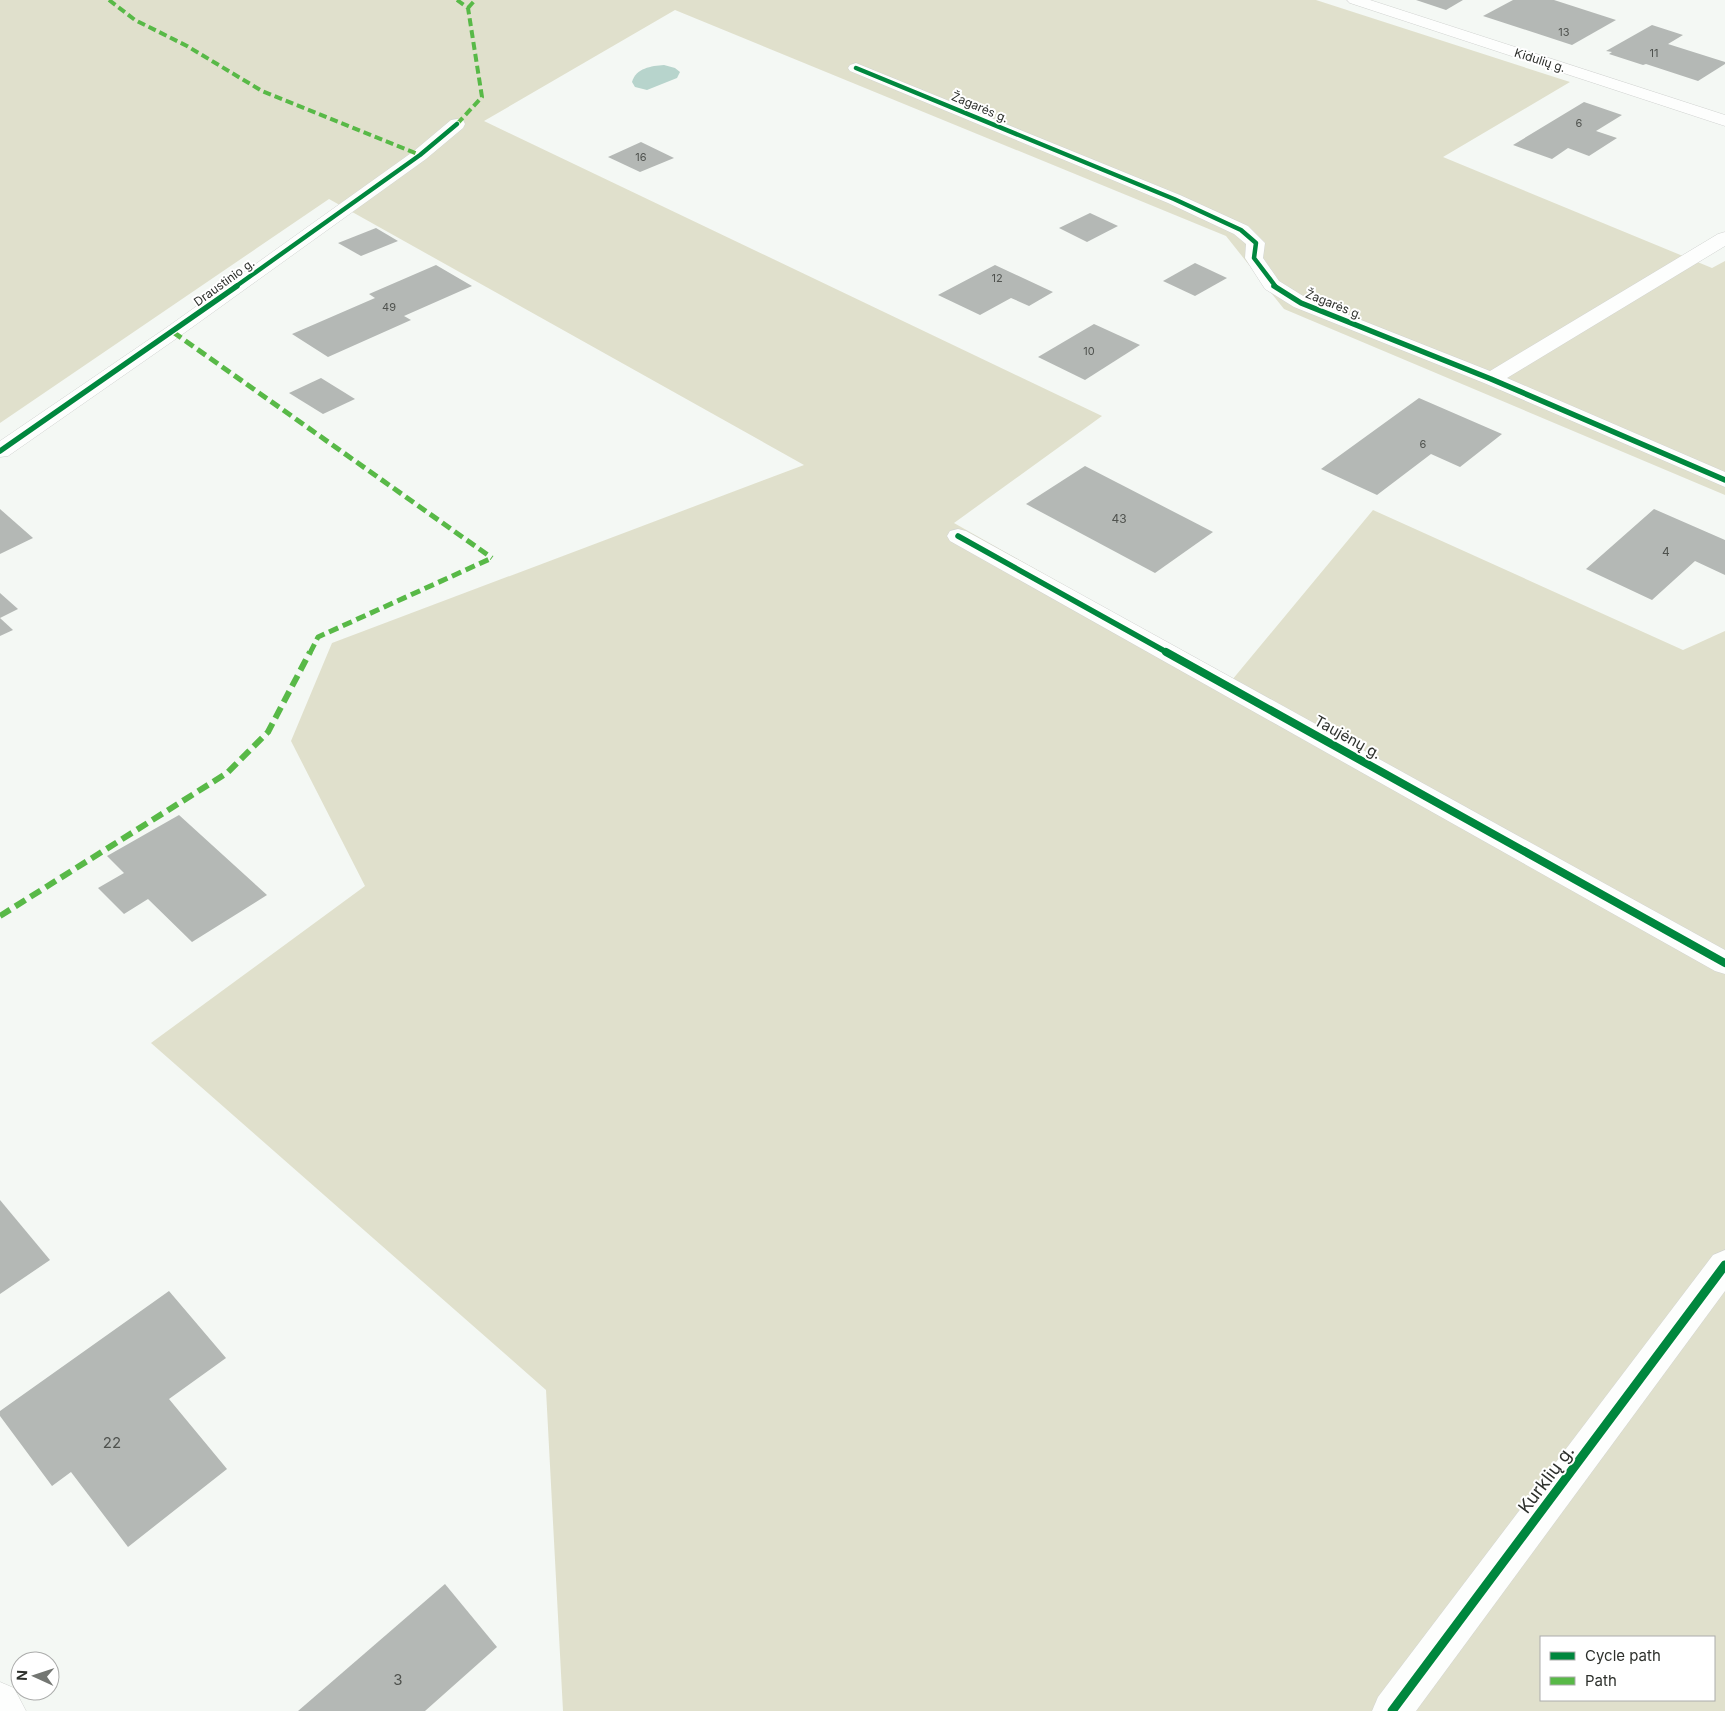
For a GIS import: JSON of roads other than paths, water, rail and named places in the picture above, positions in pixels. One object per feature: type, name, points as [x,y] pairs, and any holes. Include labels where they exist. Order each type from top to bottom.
[{"type":"street","name":"Kidulių g.","points":[[1355,0],[1725,121]]},
{"type":"street","name":"Žagarės g.","points":[[856,68],[1174,199],[1241,230],[1256,243],[1254,258],[1272,284],[1301,303],[1491,379],[1725,480]]},
{"type":"street","name":"Draustinio g.","points":[[0,451],[173,332],[420,155],[457,124]]},
{"type":"street","points":[[1491,379],[1725,238]]},
{"type":"street","name":"Taujėnų g.","points":[[958,536],[1725,963]]},
{"type":"street","name":"Kurklių g.","points":[[1392,1711],[1725,1265]]},
{"type":"street","points":[[0,1702],[6,1711]]}]
